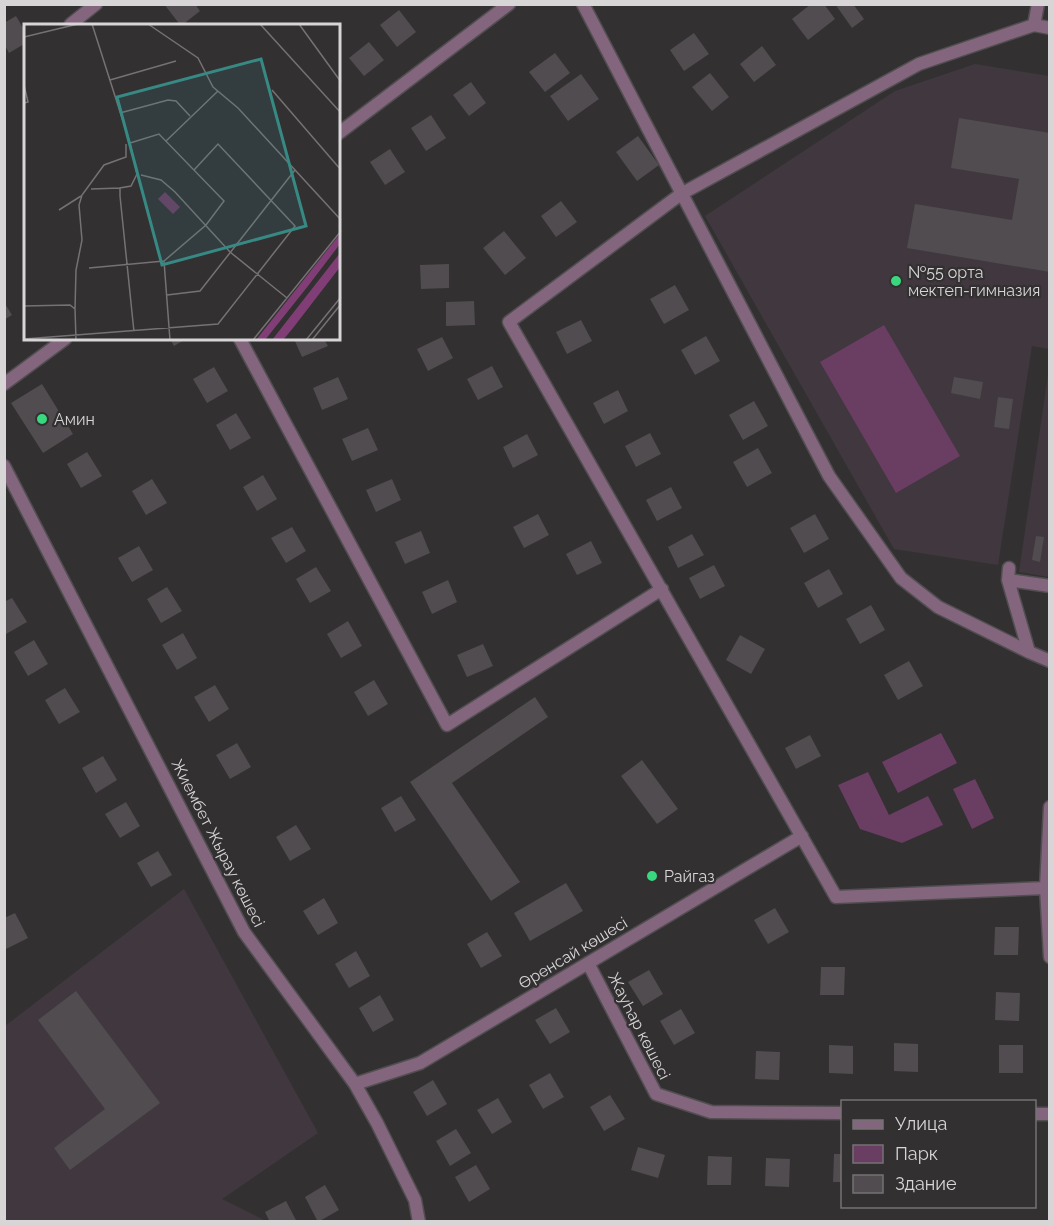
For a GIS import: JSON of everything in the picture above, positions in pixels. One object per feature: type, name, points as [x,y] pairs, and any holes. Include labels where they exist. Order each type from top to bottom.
[{"type":"street","points":[[72,24],[96,4]]},
{"type":"street","points":[[340,132],[509,4]]},
{"type":"street","points":[[584,4],[829,476],[901,578],[938,607],[1050,661]]},
{"type":"street","points":[[1035,25],[1038,4]]},
{"type":"street","points":[[1046,888],[836,897],[509,322],[681,194],[919,64],[1035,25],[1050,28]]},
{"type":"street","points":[[4,384],[64,340]]},
{"type":"street","points":[[241,340],[447,725],[662,589]]},
{"type":"street","name":"Жиембет Жырау көшесі","points":[[4,466],[244,932],[355,1084],[415,1200],[419,1221]]},
{"type":"street","points":[[1029,652],[1008,574],[1050,586]]},
{"type":"street","points":[[1050,807],[1046,888],[1050,957]]},
{"type":"street","name":"Өренсай көшесі","points":[[355,1084],[420,1064],[802,836]]},
{"type":"street","name":"ЖауҺар көшесі","points":[[588,963],[656,1094],[711,1112],[841,1113]]},
{"type":"shaded area","name":"№55 орта мектеп-гимназия","points":[[975,64],[1049,76],[1049,349],[1032,346],[998,565],[894,549],[705,216],[895,91]]},
{"type":"shaded area","points":[[1049,375],[1049,577],[1019,572]]},
{"type":"shaded area","points":[[184,889],[318,1133],[222,1199],[263,1221],[5,1222],[5,1026]]},
{"type":"green space","points":[[884,325],[960,456],[896,493],[820,362]]},
{"type":"green space","points":[[941,733],[957,763],[898,793],[882,762]]},
{"type":"green space","points":[[868,772],[889,815],[928,796],[943,825],[902,843],[860,829],[838,785]]},
{"type":"green space","points":[[975,779],[994,818],[972,829],[953,789]]},
{"type":"building","points":[[164,4],[195,4],[200,11],[184,24],[179,24]]},
{"type":"building","points":[[811,4],[824,4],[835,19],[808,40],[792,19]]},
{"type":"building","points":[[835,4],[853,4],[864,19],[852,28]]},
{"type":"building","points":[[399,10],[416,32],[397,47],[380,25]]},
{"type":"building","points":[[16,16],[24,30],[24,44],[9,53],[4,44],[4,23]]},
{"type":"building","points":[[694,33],[709,54],[684,71],[670,50]]},
{"type":"building","points":[[369,42],[384,60],[364,76],[349,58]]},
{"type":"building","points":[[762,46],[776,65],[754,82],[740,64]]},
{"type":"building","points":[[555,53],[570,73],[545,92],[529,72]]},
{"type":"building","points":[[710,73],[729,97],[712,111],[692,87]]},
{"type":"building","points":[[581,74],[599,99],[568,121],[550,96]]},
{"type":"building","points":[[471,82],[486,103],[469,116],[453,95]]},
{"type":"building","points":[[431,115],[446,138],[426,151],[411,128]]},
{"type":"building","points":[[959,118],[1050,133],[1050,272],[907,248],[915,204],[1012,220],[1019,179],[951,168]]},
{"type":"building","points":[[638,136],[659,165],[637,181],[616,152]]},
{"type":"building","points":[[390,149],[405,172],[385,185],[370,162]]},
{"type":"building","points":[[561,201],[577,222],[556,237],[541,216]]},
{"type":"building","points":[[504,231],[526,258],[505,275],[483,248]]},
{"type":"building","points":[[449,264],[449,288],[421,289],[420,265]]},
{"type":"building","points":[[675,285],[689,310],[664,324],[650,299]]},
{"type":"building","points":[[474,301],[475,325],[446,326],[446,302]]},
{"type":"building","points":[[4,302],[12,315],[4,320]]},
{"type":"building","points":[[581,320],[592,341],[567,354],[556,332]]},
{"type":"building","points":[[706,336],[720,361],[695,375],[681,350]]},
{"type":"building","points":[[442,337],[453,358],[428,371],[417,349]]},
{"type":"building","points":[[171,340],[184,340],[174,346]]},
{"type":"building","points":[[294,340],[325,340],[328,346],[302,357]]},
{"type":"building","points":[[492,366],[503,387],[478,400],[467,379]]},
{"type":"building","points":[[214,367],[228,391],[207,403],[193,379]]},
{"type":"building","points":[[338,377],[348,399],[322,410],[313,388]]},
{"type":"building","points":[[954,377],[983,382],[980,399],[951,393]]},
{"type":"building","name":"Амин","points":[[42,384],[73,434],[43,453],[11,403]]},
{"type":"building","points":[[618,390],[628,411],[604,424],[593,403]]},
{"type":"building","points":[[998,397],[1013,399],[1009,429],[994,427]]},
{"type":"building","points":[[754,401],[768,426],[743,440],[729,415]]},
{"type":"building","points":[[236,413],[251,438],[230,450],[216,425]]},
{"type":"building","points":[[368,428],[378,450],[352,461],[342,439]]},
{"type":"building","points":[[650,433],[661,454],[636,467],[625,446]]},
{"type":"building","points":[[527,434],[538,455],[513,468],[503,447]]},
{"type":"building","points":[[758,448],[772,473],[747,487],[733,462]]},
{"type":"building","points":[[87,452],[102,476],[81,488],[67,464]]},
{"type":"building","points":[[263,475],[277,499],[257,511],[243,487]]},
{"type":"building","points":[[152,479],[167,503],[146,515],[132,491]]},
{"type":"building","points":[[392,479],[401,500],[376,512],[366,490]]},
{"type":"building","points":[[671,487],[682,508],[657,521],[646,500]]},
{"type":"building","points":[[538,514],[549,535],[524,548],[513,527]]},
{"type":"building","points":[[815,514],[829,539],[804,553],[790,528]]},
{"type":"building","points":[[292,527],[306,551],[286,563],[271,538]]},
{"type":"building","points":[[421,531],[430,553],[405,564],[395,542]]},
{"type":"building","points":[[692,534],[704,555],[678,568],[668,547]]},
{"type":"building","points":[[1036,536],[1044,537],[1040,562],[1032,560]]},
{"type":"building","points":[[591,541],[602,563],[577,575],[566,554]]},
{"type":"building","points":[[139,546],[153,570],[132,582],[118,558]]},
{"type":"building","points":[[714,565],[725,586],[700,599],[689,578]]},
{"type":"building","points":[[316,567],[331,591],[310,603],[296,579]]},
{"type":"building","points":[[829,569],[843,594],[818,608],[804,583]]},
{"type":"building","points":[[448,580],[457,602],[432,614],[422,592]]},
{"type":"building","points":[[167,587],[182,611],[161,623],[147,599]]},
{"type":"building","points":[[12,598],[27,622],[6,634],[4,631],[4,602]]},
{"type":"building","points":[[871,605],[885,630],[860,644],[846,619]]},
{"type":"building","points":[[348,621],[362,646],[341,658],[327,634]]},
{"type":"building","points":[[183,633],[197,658],[177,670],[162,645]]},
{"type":"building","points":[[740,635],[765,649],[751,674],[726,660]]},
{"type":"building","points":[[34,640],[48,664],[28,676],[14,652]]},
{"type":"building","points":[[483,644],[493,666],[467,677],[457,655]]},
{"type":"building","points":[[909,661],[923,686],[898,700],[884,675]]},
{"type":"building","points":[[374,680],[388,704],[368,716],[354,692]]},
{"type":"building","points":[[215,685],[229,709],[209,722],[194,697]]},
{"type":"building","points":[[65,688],[80,712],[59,724],[45,700]]},
{"type":"building","points":[[535,697],[548,717],[452,783],[520,882],[491,901],[410,782]]},
{"type":"building","points":[[810,735],[821,756],[796,769],[785,748]]},
{"type":"building","points":[[237,743],[251,767],[230,779],[216,755]]},
{"type":"building","points":[[103,756],[117,780],[96,793],[82,768]]},
{"type":"building","points":[[642,760],[678,809],[657,824],[621,776]]},
{"type":"building","points":[[401,796],[416,820],[395,832],[381,808]]},
{"type":"building","points":[[126,802],[140,826],[120,838],[105,814]]},
{"type":"building","points":[[296,825],[311,849],[290,861],[276,837]]},
{"type":"building","points":[[158,851],[172,875],[151,887],[137,863]]},
{"type":"building","points":[[566,883],[583,911],[530,941],[514,913]]},
{"type":"building","points":[[324,898],[338,923],[318,935],[303,911]]},
{"type":"building","points":[[775,908],[789,932],[768,944],[754,920]]},
{"type":"building","points":[[15,913],[28,938],[6,949],[4,918]]},
{"type":"building","points":[[995,927],[1019,927],[1018,955],[994,955]]},
{"type":"building","points":[[487,932],[502,956],[481,968],[467,944]]},
{"type":"building","points":[[356,951],[370,976],[349,988],[335,964]]},
{"type":"building","points":[[821,967],[845,967],[844,995],[820,995]]},
{"type":"building","points":[[649,970],[663,994],[643,1006],[628,982]]},
{"type":"building","points":[[76,991],[160,1103],[70,1170],[54,1148],[105,1109],[38,1020]]},
{"type":"building","points":[[996,992],[1020,993],[1019,1021],[995,1020]]},
{"type":"building","points":[[380,995],[394,1020],[373,1032],[359,1008]]},
{"type":"building","points":[[556,1008],[570,1032],[550,1044],[535,1020]]},
{"type":"building","points":[[681,1009],[695,1033],[674,1045],[660,1021]]},
{"type":"building","points":[[894,1043],[918,1044],[918,1072],[894,1071]]},
{"type":"building","points":[[829,1045],[853,1046],[853,1074],[829,1073]]},
{"type":"building","points":[[999,1045],[1023,1045],[1023,1073],[999,1073]]},
{"type":"building","points":[[756,1051],[780,1052],[779,1080],[755,1079]]},
{"type":"building","points":[[550,1073],[564,1097],[543,1109],[529,1085]]},
{"type":"building","points":[[433,1080],[447,1104],[427,1116],[413,1092]]},
{"type":"building","points":[[610,1095],[625,1119],[604,1131],[590,1107]]},
{"type":"building","points":[[498,1098],[512,1122],[492,1134],[477,1110]]},
{"type":"building","points":[[456,1129],[471,1153],[450,1166],[436,1141]]},
{"type":"building","points":[[638,1147],[665,1155],[658,1178],[631,1170]]},
{"type":"building","points":[[834,1154],[841,1154],[841,1182],[833,1182]]},
{"type":"building","points":[[708,1156],[732,1157],[731,1185],[707,1185]]},
{"type":"building","points":[[766,1158],[790,1159],[789,1187],[765,1186]]},
{"type":"building","points":[[476,1165],[490,1189],[469,1202],[455,1177]]},
{"type":"building","points":[[325,1185],[339,1210],[318,1222],[305,1197]]},
{"type":"building","points":[[286,1201],[297,1222],[270,1222],[265,1212]]},
{"type":"place","name":"№55 орта мектеп-гимназия","points":[[896,281]]},
{"type":"place","name":"Амин","points":[[42,419]]},
{"type":"place","name":"Райгаз","points":[[652,876]]}]
